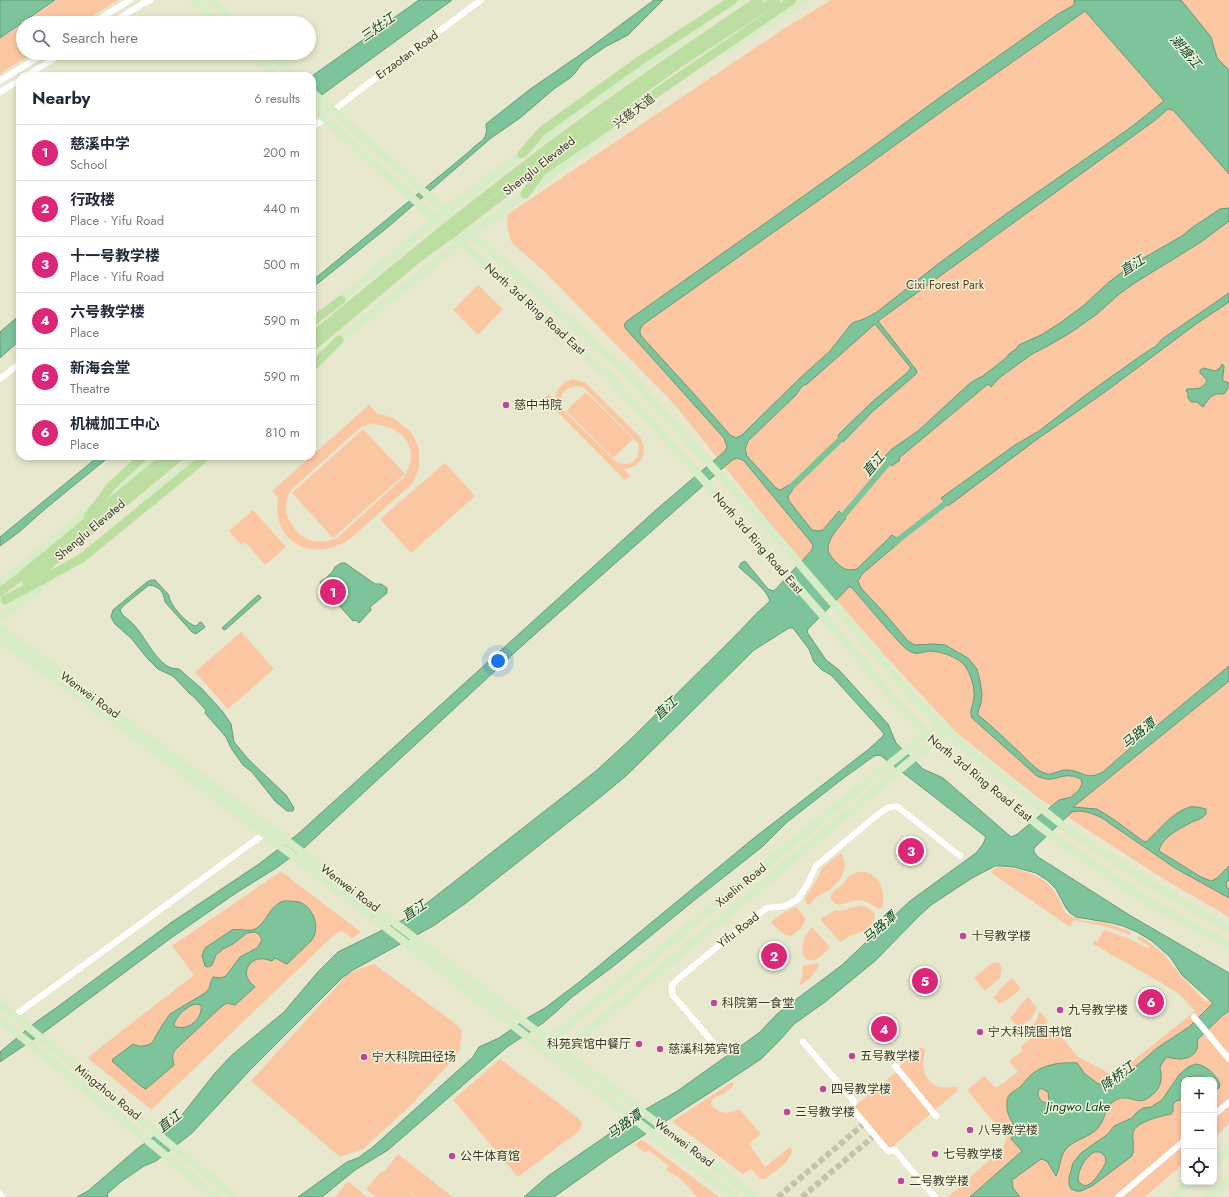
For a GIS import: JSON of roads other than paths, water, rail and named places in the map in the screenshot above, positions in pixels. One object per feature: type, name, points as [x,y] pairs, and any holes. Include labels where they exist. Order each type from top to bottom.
[{"type":"highway","points":[[522,154],[542,131],[638,62],[733,0]]},
{"type":"highway","name":"Shenglu Elevated","points":[[316,334],[458,216],[548,148],[584,121],[759,0]]},
{"type":"highway","name":"Shenglu Elevated","points":[[316,344],[418,258],[589,128],[684,60],[776,0]]},
{"type":"highway","points":[[525,194],[542,171],[792,0]]},
{"type":"highway","points":[[316,320],[340,300]]},
{"type":"highway","points":[[316,363],[339,340]]},
{"type":"highway","points":[[80,528],[112,485],[140,460]]},
{"type":"highway","name":"Shenglu Elevated","points":[[2,598],[20,577],[162,460]]},
{"type":"highway","name":"Shenglu Elevated","points":[[2,598],[23,586],[175,460]]},
{"type":"highway","points":[[2,598],[82,558],[201,460]]},
{"type":"main road","points":[[194,0],[211,16]]},
{"type":"main road","points":[[210,0],[227,16]]},
{"type":"main road","points":[[340,300],[436,219],[522,154],[667,49],[741,0]]},
{"type":"main road","name":"兴慈大道","points":[[316,359],[461,242],[660,92],[805,0]]},
{"type":"main road","points":[[260,60],[273,72]]},
{"type":"main road","points":[[277,60],[290,72]]},
{"type":"main road","name":"North 3rd Ring Road East","points":[[316,96],[624,370],[771,531],[914,698],[947,730],[981,761],[1066,828],[1139,877],[1229,929]]},
{"type":"main road","name":"North 3rd Ring Road East","points":[[316,111],[611,378],[708,485],[825,618],[897,703],[934,742],[1055,838],[1152,904],[1229,945]]},
{"type":"main road","points":[[0,585],[150,460]]},
{"type":"main road","points":[[0,618],[71,562],[194,460]]},
{"type":"main road","name":"Wenwei Road","points":[[0,628],[288,841],[754,1197]]},
{"type":"main road","name":"Wenwei Road","points":[[0,639],[124,728],[264,834],[735,1197]]},
{"type":"main road","name":"Xuelin Road","points":[[541,1047],[940,723]]},
{"type":"main road","name":"Xuelin Road","points":[[555,1058],[916,758],[947,730]]},
{"type":"main road","name":"Mingzhou Road","points":[[0,1004],[234,1197]]},
{"type":"main road","name":"Mingzhou Road","points":[[0,1019],[216,1197]]},
{"type":"main road","points":[[1217,1159],[1229,1149]]},
{"type":"main road","points":[[1208,1197],[1229,1179]]},
{"type":"main road","points":[[1173,1197],[1187,1185]]},
{"type":"street","points":[[104,16],[130,0]]},
{"type":"street","points":[[123,16],[151,0]]},
{"type":"street","name":"Erzaotan Road","points":[[333,111],[481,0]]},
{"type":"street","points":[[0,81],[34,60]]},
{"type":"street","points":[[32,72],[52,60]]},
{"type":"street","points":[[0,92],[16,82]]},
{"type":"street","points":[[316,125],[325,119]]},
{"type":"street","points":[[0,379],[16,366]]},
{"type":"street","name":"Yifu Road","points":[[720,1051],[672,994],[672,985],[678,978],[747,922],[767,908],[785,906],[797,900],[816,866],[876,816],[886,808],[894,806],[898,807],[960,856]]},
{"type":"street","points":[[14,1016],[264,834]]},
{"type":"street","points":[[1194,1017],[1229,1059]]},
{"type":"street","points":[[803,1042],[854,1101],[852,1108],[888,1151],[896,1150],[906,1164],[935,1197]]},
{"type":"street","points":[[895,1066],[936,1116]]},
{"type":"street","points":[[1216,1113],[1229,1102]]},
{"type":"street","points":[[1118,1197],[1181,1144]]},
{"type":"water","points":[[0,0],[55,0],[32,16],[16,16],[16,27],[0,38]]},
{"type":"water","points":[[419,0],[452,0],[316,99],[316,73]]},
{"type":"water","points":[[654,0],[663,0],[628,35],[605,47],[585,61],[570,78],[555,88],[520,118],[491,138],[388,227],[316,285],[316,278],[481,141],[486,134],[486,124],[529,90],[587,50]]},
{"type":"water","points":[[1074,0],[1181,0],[1211,37],[1217,58],[1229,70],[1229,174],[1173,110],[1168,109],[1154,121],[878,321],[917,371],[916,374],[872,412],[843,442],[838,437],[839,434],[872,402],[911,368],[875,324],[807,384],[802,386],[796,395],[748,441],[745,449],[747,456],[776,488],[780,490],[789,485],[793,490],[788,496],[789,501],[812,530],[823,530],[839,511],[846,518],[837,529],[828,546],[829,554],[844,569],[857,569],[892,535],[901,541],[862,574],[858,581],[861,588],[908,641],[915,645],[945,645],[968,658],[977,669],[980,681],[982,694],[978,715],[1031,764],[1047,774],[1068,770],[1092,776],[1103,772],[1229,666],[1229,681],[1073,807],[1097,809],[1146,842],[1172,817],[1184,809],[1198,807],[1206,809],[1206,814],[1202,818],[1171,834],[1160,846],[1159,851],[1201,877],[1211,881],[1218,877],[1229,866],[1229,880],[1226,883],[1227,888],[1229,889],[1229,898],[1175,868],[1102,818],[1088,812],[1072,812],[1034,848],[1034,852],[1038,857],[1131,916],[1229,973],[1229,1011],[1197,1040],[1198,1044],[1194,1054],[1180,1059],[1167,1057],[1160,1068],[1160,1086],[1147,1099],[1139,1101],[1123,1098],[1114,1101],[1108,1108],[1098,1128],[1073,1143],[1065,1150],[1056,1176],[1047,1161],[1041,1159],[1012,1180],[1013,1188],[1020,1197],[970,1197],[1022,1151],[1011,1139],[1014,1129],[1008,1111],[1007,1102],[1009,1095],[1019,1088],[1032,1074],[1053,1064],[1077,1063],[1085,1074],[1107,1088],[1157,1048],[1189,1027],[1213,1003],[1182,975],[1170,957],[1152,941],[1123,926],[1076,917],[1066,908],[1056,889],[1047,880],[1036,873],[1014,867],[995,866],[972,878],[931,905],[876,960],[825,1002],[794,1024],[761,1059],[613,1155],[554,1197],[524,1197],[548,1176],[612,1132],[616,1126],[676,1092],[759,1033],[778,1013],[842,965],[910,901],[976,853],[986,837],[883,757],[874,756],[786,823],[762,847],[615,965],[572,997],[543,1023],[507,1047],[388,1150],[355,1170],[322,1197],[298,1197],[347,1162],[358,1158],[373,1147],[473,1057],[479,1047],[499,1038],[529,1017],[545,1008],[578,983],[754,838],[869,749],[882,737],[884,734],[880,729],[831,675],[822,670],[814,662],[809,649],[793,628],[789,628],[754,650],[627,775],[466,903],[433,926],[353,970],[342,978],[251,1069],[192,1133],[156,1161],[144,1166],[122,1181],[107,1194],[108,1197],[77,1197],[88,1191],[138,1148],[178,1120],[215,1073],[232,1055],[284,1012],[317,973],[338,952],[409,917],[596,771],[633,737],[770,601],[761,587],[739,567],[741,563],[745,561],[768,589],[774,591],[812,550],[813,546],[811,542],[744,461],[738,458],[731,461],[525,643],[305,847],[171,938],[47,1030],[0,1062],[0,1052],[36,1022],[172,922],[259,864],[298,834],[657,509],[725,451],[727,447],[724,438],[626,329],[624,325],[627,321],[860,156],[939,98],[1058,14],[1074,5]],"holes":[[[1085,11],[1164,101],[1130,128],[1006,214],[938,264],[877,312],[852,323],[830,351],[742,435],[736,438],[730,435],[642,337],[640,331],[642,326]],[[849,587],[851,587],[889,631],[908,650],[916,653],[929,651],[939,652],[954,657],[965,666],[971,677],[973,686],[974,698],[971,713],[972,718],[1037,776],[1047,779],[1073,776],[1081,779],[1082,784],[1079,790],[1071,797],[1059,800],[1016,835],[1011,837],[943,778],[923,769],[896,743],[888,724],[839,670],[826,660],[807,632],[808,629]],[[1039,1089],[1043,1089],[1048,1092],[1049,1100],[1046,1103],[1042,1101],[1038,1094]]]},
{"type":"water","points":[[1229,208],[1229,221],[1201,242],[1133,284],[1097,314],[1070,333],[1032,354],[999,378],[991,387],[988,384],[899,458],[900,460],[892,466],[884,457],[892,449],[918,431],[969,384],[983,376],[1006,358],[1019,345],[1041,335],[1060,323],[1083,306],[1109,282],[1133,264],[1182,236],[1220,209]]},
{"type":"water","points":[[1229,293],[1229,302],[1196,324],[1105,392],[1036,440],[948,506],[941,498],[1015,445],[1039,431],[1087,394],[1156,346],[1162,339]]},
{"type":"water","points":[[16,318],[16,344],[0,358],[0,332]]},
{"type":"water","points":[[1222,364],[1224,366],[1223,381],[1229,383],[1229,387],[1224,394],[1212,396],[1203,407],[1197,402],[1191,402],[1188,398],[1188,393],[1186,391],[1187,389],[1196,389],[1201,387],[1207,380],[1200,373],[1200,370],[1204,368],[1215,371],[1220,368]]},
{"type":"water","points":[[94,460],[105,460],[0,546],[0,537]]},
{"type":"water","points":[[341,563],[345,563],[375,584],[381,584],[387,588],[387,593],[370,607],[371,610],[359,623],[356,620],[353,621],[320,584],[321,581],[333,571],[335,567]]},
{"type":"water","points":[[151,580],[155,580],[166,592],[174,607],[189,623],[196,626],[200,622],[205,627],[196,634],[192,632],[165,602],[160,590],[149,585],[123,606],[120,610],[121,612],[136,627],[152,651],[162,662],[174,669],[179,669],[202,689],[223,712],[231,724],[234,742],[249,760],[286,795],[294,808],[293,811],[287,811],[275,801],[252,772],[243,765],[231,748],[226,737],[205,713],[206,710],[193,696],[173,676],[158,669],[131,638],[115,624],[111,617],[113,610]]},
{"type":"water","points":[[258,595],[261,598],[225,630],[222,628]]},
{"type":"water","points":[[283,901],[299,902],[312,913],[316,925],[314,936],[311,941],[287,964],[275,958],[272,961],[259,959],[253,961],[248,966],[246,973],[249,981],[255,987],[235,1005],[227,1003],[221,1007],[177,1048],[173,1056],[174,1065],[146,1089],[112,1061],[133,1044],[143,1046],[152,1043],[170,1014],[205,993],[209,989],[213,977],[221,978],[226,976],[240,957],[257,948],[262,940],[259,934],[255,932],[247,933],[216,955],[212,965],[208,967],[205,966],[202,956],[205,948],[232,930],[251,930],[257,928],[278,904]],"holes":[[[196,1004],[201,1005],[200,1015],[194,1023],[184,1027],[174,1026],[177,1017],[186,1009]]]},
{"type":"water","points":[[1196,1064],[1207,1068],[1215,1077],[1181,1077],[1181,1100],[1176,1101],[1173,1104],[1173,1111],[1171,1114],[1149,1120],[1135,1129],[1133,1133],[1132,1156],[1092,1186],[1081,1191],[1071,1189],[1069,1178],[1073,1163],[1081,1153],[1108,1134],[1114,1126],[1132,1118],[1143,1108],[1151,1107],[1162,1100],[1179,1075],[1188,1067]],"holes":[[[1094,1152],[1100,1152],[1105,1156],[1106,1162],[1098,1176],[1090,1184],[1082,1184],[1078,1180],[1079,1172],[1088,1157]]]},
{"type":"water","points":[[1217,1080],[1220,1084],[1219,1088],[1217,1089]]},
{"type":"waterway","points":[[785,493],[846,434]]},
{"type":"waterway","name":"直江","points":[[838,522],[893,457]]},
{"type":"waterway","points":[[893,544],[951,499]]},
{"type":"tunnel","points":[[778,1197],[865,1123]]},
{"type":"tunnel","points":[[802,1197],[875,1135]]},
{"type":"place","name":"慈中书院","points":[[506,405]]},
{"type":"place","name":"慈溪中学","points":[[333,592]]},
{"type":"place","name":"十一号教学楼","points":[[911,851]]},
{"type":"place","name":"十号教学楼","points":[[963,936]]},
{"type":"place","name":"行政楼","points":[[774,956]]},
{"type":"place","name":"新海会堂","points":[[925,981]]},
{"type":"place","name":"机械加工中心","points":[[1151,1002]]},
{"type":"place","name":"科院第一食堂","points":[[714,1003]]},
{"type":"place","name":"九号教学楼","points":[[1060,1010]]},
{"type":"place","name":"六号教学楼","points":[[884,1029]]},
{"type":"place","name":"宁大科院图书馆","points":[[980,1032]]},
{"type":"place","name":"科苑宾馆中餐厅","points":[[639,1044]]},
{"type":"place","name":"慈溪科苑宾馆","points":[[660,1049]]},
{"type":"place","name":"五号教学楼","points":[[852,1056]]},
{"type":"place","name":"宁大科院田径场","points":[[364,1057]]},
{"type":"place","name":"四号教学楼","points":[[823,1089]]},
{"type":"place","name":"三号教学楼","points":[[787,1112]]},
{"type":"place","name":"八号教学楼","points":[[970,1130]]},
{"type":"place","name":"七号教学楼","points":[[935,1154]]},
{"type":"place","name":"公牛体育馆","points":[[452,1156]]},
{"type":"place","name":"二号教学楼","points":[[901,1181]]},
{"type":"water label","name":"三灶江","points":[[377,27]]},
{"type":"water label","name":"潮塘江","points":[[1186,51]]},
{"type":"water label","name":"马路潭","points":[[1138,733]]},
{"type":"water label","name":"马路潭","points":[[879,927]]},
{"type":"water label","name":"降桥江","points":[[1117,1076]]},
{"type":"water label","name":"Jingwo Lake","points":[[1078,1106]]},
{"type":"water label","name":"马路潭","points":[[624,1124]]},
{"type":"park label","name":"Cixi Forest Park","points":[[945,285]]}]
